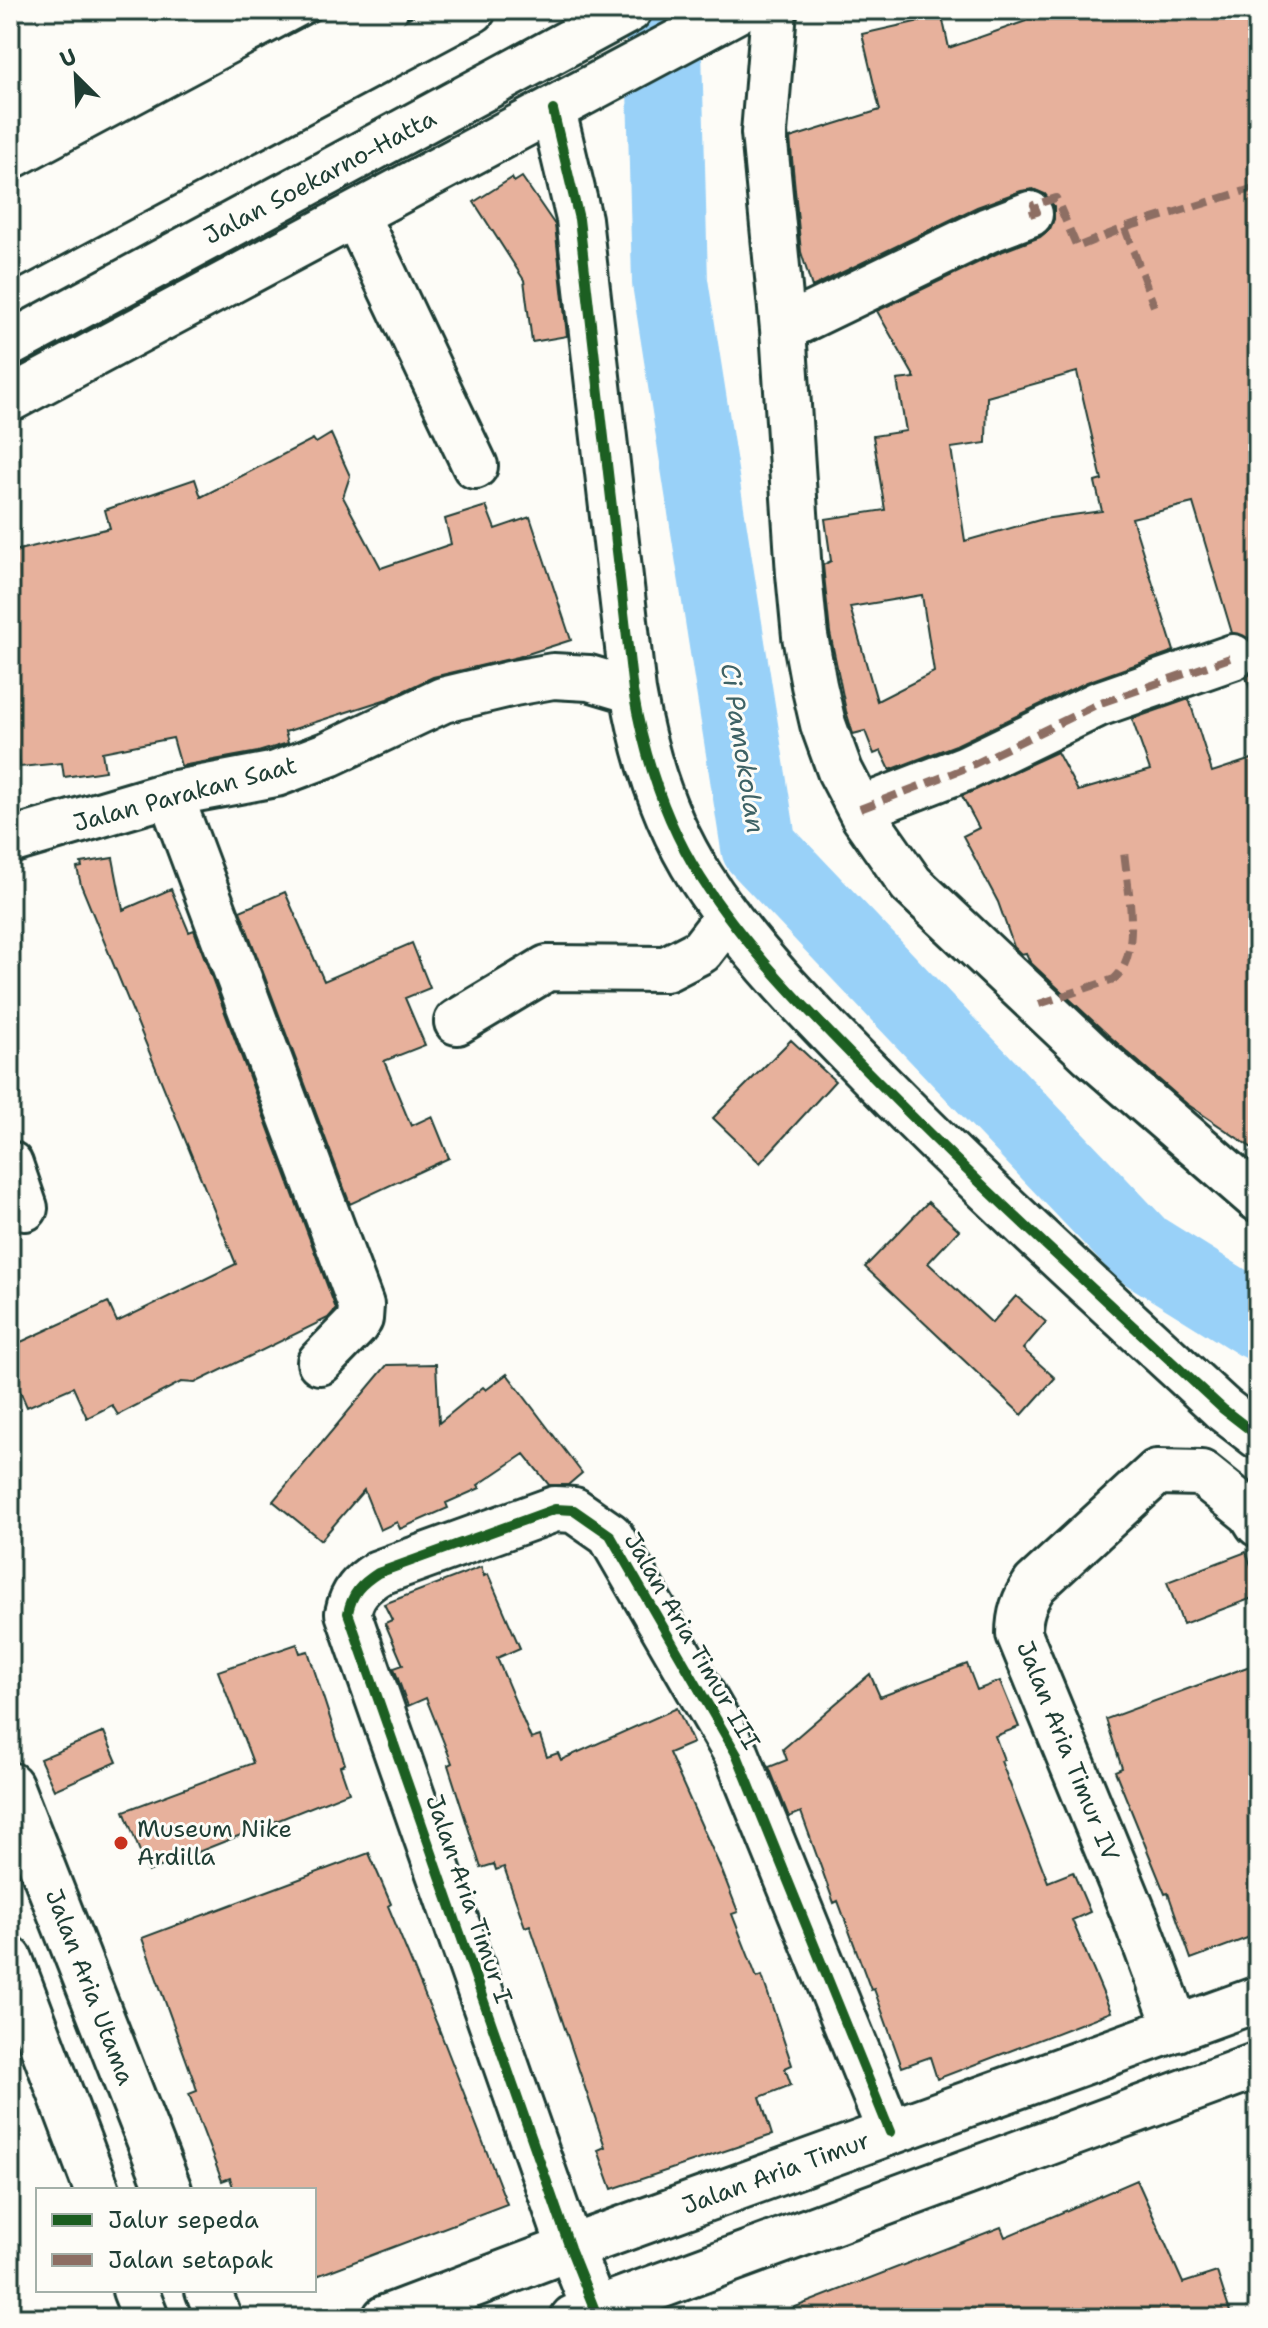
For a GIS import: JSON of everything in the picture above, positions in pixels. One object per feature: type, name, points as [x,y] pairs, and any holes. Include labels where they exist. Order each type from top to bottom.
[{"type":"main road","points":[[10,257],[473,10]]},
{"type":"main road","points":[[774,10],[764,133],[783,329],[805,636],[823,724],[840,771],[860,809],[911,884],[1091,1054],[1258,1199]]},
{"type":"main road","points":[[10,210],[371,13]]},
{"type":"main road","name":"Jalan Soekarno-Hatta","points":[[10,344],[616,17]]},
{"type":"main road","name":"Jalan Soekarno-Hatta","points":[[10,399],[720,20]]},
{"type":"main road","points":[[571,100],[579,219],[633,691],[641,737],[666,809],[699,876],[748,944],[833,1036],[971,1176],[1223,1409],[1258,1436]]},
{"type":"main road","points":[[783,329],[988,230],[1030,214]]},
{"type":"main road","points":[[356,215],[475,466]]},
{"type":"main road","points":[[860,809],[966,768],[1098,704],[1233,657]]},
{"type":"main road","name":"Jalan Parakan Saat","points":[[10,841],[170,794],[276,774],[329,754],[443,700],[553,676],[589,678],[633,691]]},
{"type":"main road","points":[[170,794],[361,1305],[360,1319],[355,1326],[320,1362]]},
{"type":"main road","points":[[457,1022],[547,968],[666,969],[701,951],[728,916]]},
{"type":"main road","points":[[10,1164],[25,1208]]},
{"type":"main road","name":"Jalan Aria Timur IV","points":[[1177,2029],[1136,1919],[1019,1634],[1024,1600],[1035,1584],[1157,1472],[1201,1473],[1251,1513],[1258,1524]]},
{"type":"main road","name":"Jalan Aria Timur III","points":[[378,1573],[555,1509],[574,1510],[610,1535],[737,1755],[890,2132]]},
{"type":"main road","name":"Jalan Aria Timur I","points":[[378,1573],[351,1596],[348,1613],[570,2248],[588,2315]]},
{"type":"main road","name":"Jalan Aria Utama","points":[[10,1785],[168,2188]]},
{"type":"main road","points":[[10,1959],[96,2188]]},
{"type":"main road","name":"Jalan Aria Timur","points":[[385,2318],[1258,1999]]},
{"type":"main road","points":[[588,2315],[1258,2065]]},
{"type":"main road","points":[[1021,2085],[1042,2145]]},
{"type":"main road","points":[[136,2292],[146,2318]]},
{"type":"main road","points":[[209,2292],[219,2318]]},
{"type":"building","points":[[1024,10],[1258,10],[1258,688],[1250,689],[1246,677],[1252,673],[1257,662],[1256,648],[1249,638],[1232,633],[1193,503],[1132,518],[1174,651],[1087,682],[956,745],[890,770],[881,751],[874,754],[865,731],[853,734],[830,633],[823,565],[831,561],[825,519],[885,510],[873,436],[906,431],[897,380],[915,378],[877,311],[998,253],[1040,237],[1050,229],[1054,206],[1045,194],[1033,189],[1021,191],[977,207],[812,287],[801,252],[790,138],[880,110],[862,34],[942,16],[949,48],[1026,21]],"holes":[[[1077,372],[1102,480],[1095,482],[1102,511],[1043,519],[965,541],[951,448],[986,443],[987,397]],[[922,595],[934,672],[877,701],[850,607]]]},
{"type":"building","points":[[522,177],[555,225],[567,336],[532,342],[524,280],[474,202],[512,178],[514,182]]},
{"type":"building","points":[[331,434],[350,476],[343,497],[381,568],[451,544],[445,519],[486,506],[495,529],[530,517],[571,640],[518,657],[433,677],[387,699],[285,732],[288,743],[258,752],[181,766],[173,738],[102,752],[105,771],[64,777],[62,763],[20,767],[10,698],[10,552],[110,528],[105,510],[195,479],[201,497],[313,439],[316,443]]},
{"type":"building","points":[[1189,699],[1212,772],[1258,757],[1258,1152],[1187,1104],[1030,962],[1026,953],[1021,954],[1014,947],[998,902],[963,836],[979,828],[962,796],[1057,752],[1078,791],[1150,770],[1132,719]]},
{"type":"building","points":[[113,858],[123,910],[171,889],[189,932],[194,930],[336,1309],[328,1318],[195,1383],[181,1382],[118,1415],[112,1405],[87,1418],[73,1387],[27,1407],[10,1368],[10,1347],[108,1302],[117,1322],[236,1264],[81,885],[77,868],[82,867],[81,863]]},
{"type":"building","points":[[285,892],[324,981],[412,943],[430,988],[405,998],[425,1045],[384,1061],[411,1126],[432,1116],[449,1158],[350,1204],[240,911]]},
{"type":"building","points":[[791,1040],[835,1081],[760,1163],[713,1118]]},
{"type":"building","points":[[928,1202],[959,1230],[928,1263],[992,1323],[1016,1296],[1046,1322],[1023,1349],[1055,1378],[1022,1415],[865,1267]]},
{"type":"building","points":[[436,1364],[439,1423],[483,1387],[486,1390],[507,1374],[582,1473],[568,1485],[549,1485],[524,1454],[478,1485],[480,1488],[446,1503],[448,1508],[400,1529],[397,1522],[380,1530],[364,1490],[321,1540],[273,1501],[387,1365]]},
{"type":"building","points":[[1246,1552],[1258,1584],[1258,1596],[1183,1624],[1167,1582]]},
{"type":"building","points":[[481,1567],[484,1576],[488,1574],[520,1648],[497,1658],[531,1739],[540,1736],[547,1757],[558,1753],[561,1760],[677,1708],[693,1743],[669,1753],[722,1871],[738,1912],[732,1914],[757,1978],[762,1976],[792,2065],[785,2068],[791,2085],[760,2097],[772,2135],[612,2189],[598,2150],[605,2147],[530,1925],[525,1927],[504,1867],[496,1870],[494,1864],[481,1868],[448,1765],[452,1763],[426,1698],[408,1706],[394,1668],[403,1665],[385,1623],[392,1620],[384,1604]]},
{"type":"building","points":[[297,1644],[300,1653],[308,1651],[345,1764],[340,1766],[349,1792],[148,1872],[124,1811],[253,1763],[218,1671]]},
{"type":"building","points":[[1258,1663],[1258,1934],[1191,1959],[1168,1893],[1165,1894],[1115,1771],[1122,1768],[1106,1719]]},
{"type":"building","points":[[967,1664],[977,1690],[1000,1681],[1019,1727],[995,1736],[1004,1760],[1001,1761],[1048,1882],[1073,1872],[1090,1912],[1072,1920],[1111,2012],[937,2079],[930,2057],[902,2067],[838,1901],[834,1903],[801,1812],[789,1817],[769,1767],[787,1760],[783,1749],[870,1674],[880,1697]]},
{"type":"building","points":[[104,1732],[117,1762],[54,1790],[40,1759]]},
{"type":"building","points":[[369,1853],[507,2204],[316,2276],[316,2188],[233,2188],[230,2178],[222,2181],[189,2094],[197,2091],[195,2084],[142,1938]]},
{"type":"building","points":[[1137,2180],[1183,2283],[1217,2272],[1232,2318],[775,2318],[775,2315],[1001,2227],[1005,2237]]},
{"type":"waterway","name":"Ci Pamokolan","points":[[663,10],[670,282],[759,847],[1141,1249],[1258,1322]]},
{"type":"marked path","points":[[1030,214],[1037,212],[1034,205],[1056,198],[1077,247],[1127,227],[1258,187]]},
{"type":"marked path","points":[[1125,228],[1154,306]]},
{"type":"marked path","points":[[860,809],[966,768],[1098,704],[1233,657]]},
{"type":"marked path","points":[[1039,1004],[1114,979],[1123,968],[1131,937],[1124,851]]},
{"type":"cycle path","points":[[553,110],[579,219],[633,691],[658,788],[688,857],[720,906],[762,959],[856,1060],[1049,1248],[1223,1409],[1258,1436]]},
{"type":"cycle path","points":[[598,2318],[570,2248],[348,1613],[358,1590],[378,1573],[555,1509],[574,1510],[610,1535],[737,1755],[890,2132]]},
{"type":"place","name":"Museum Nike Ardilla","points":[[121,1843]]}]
